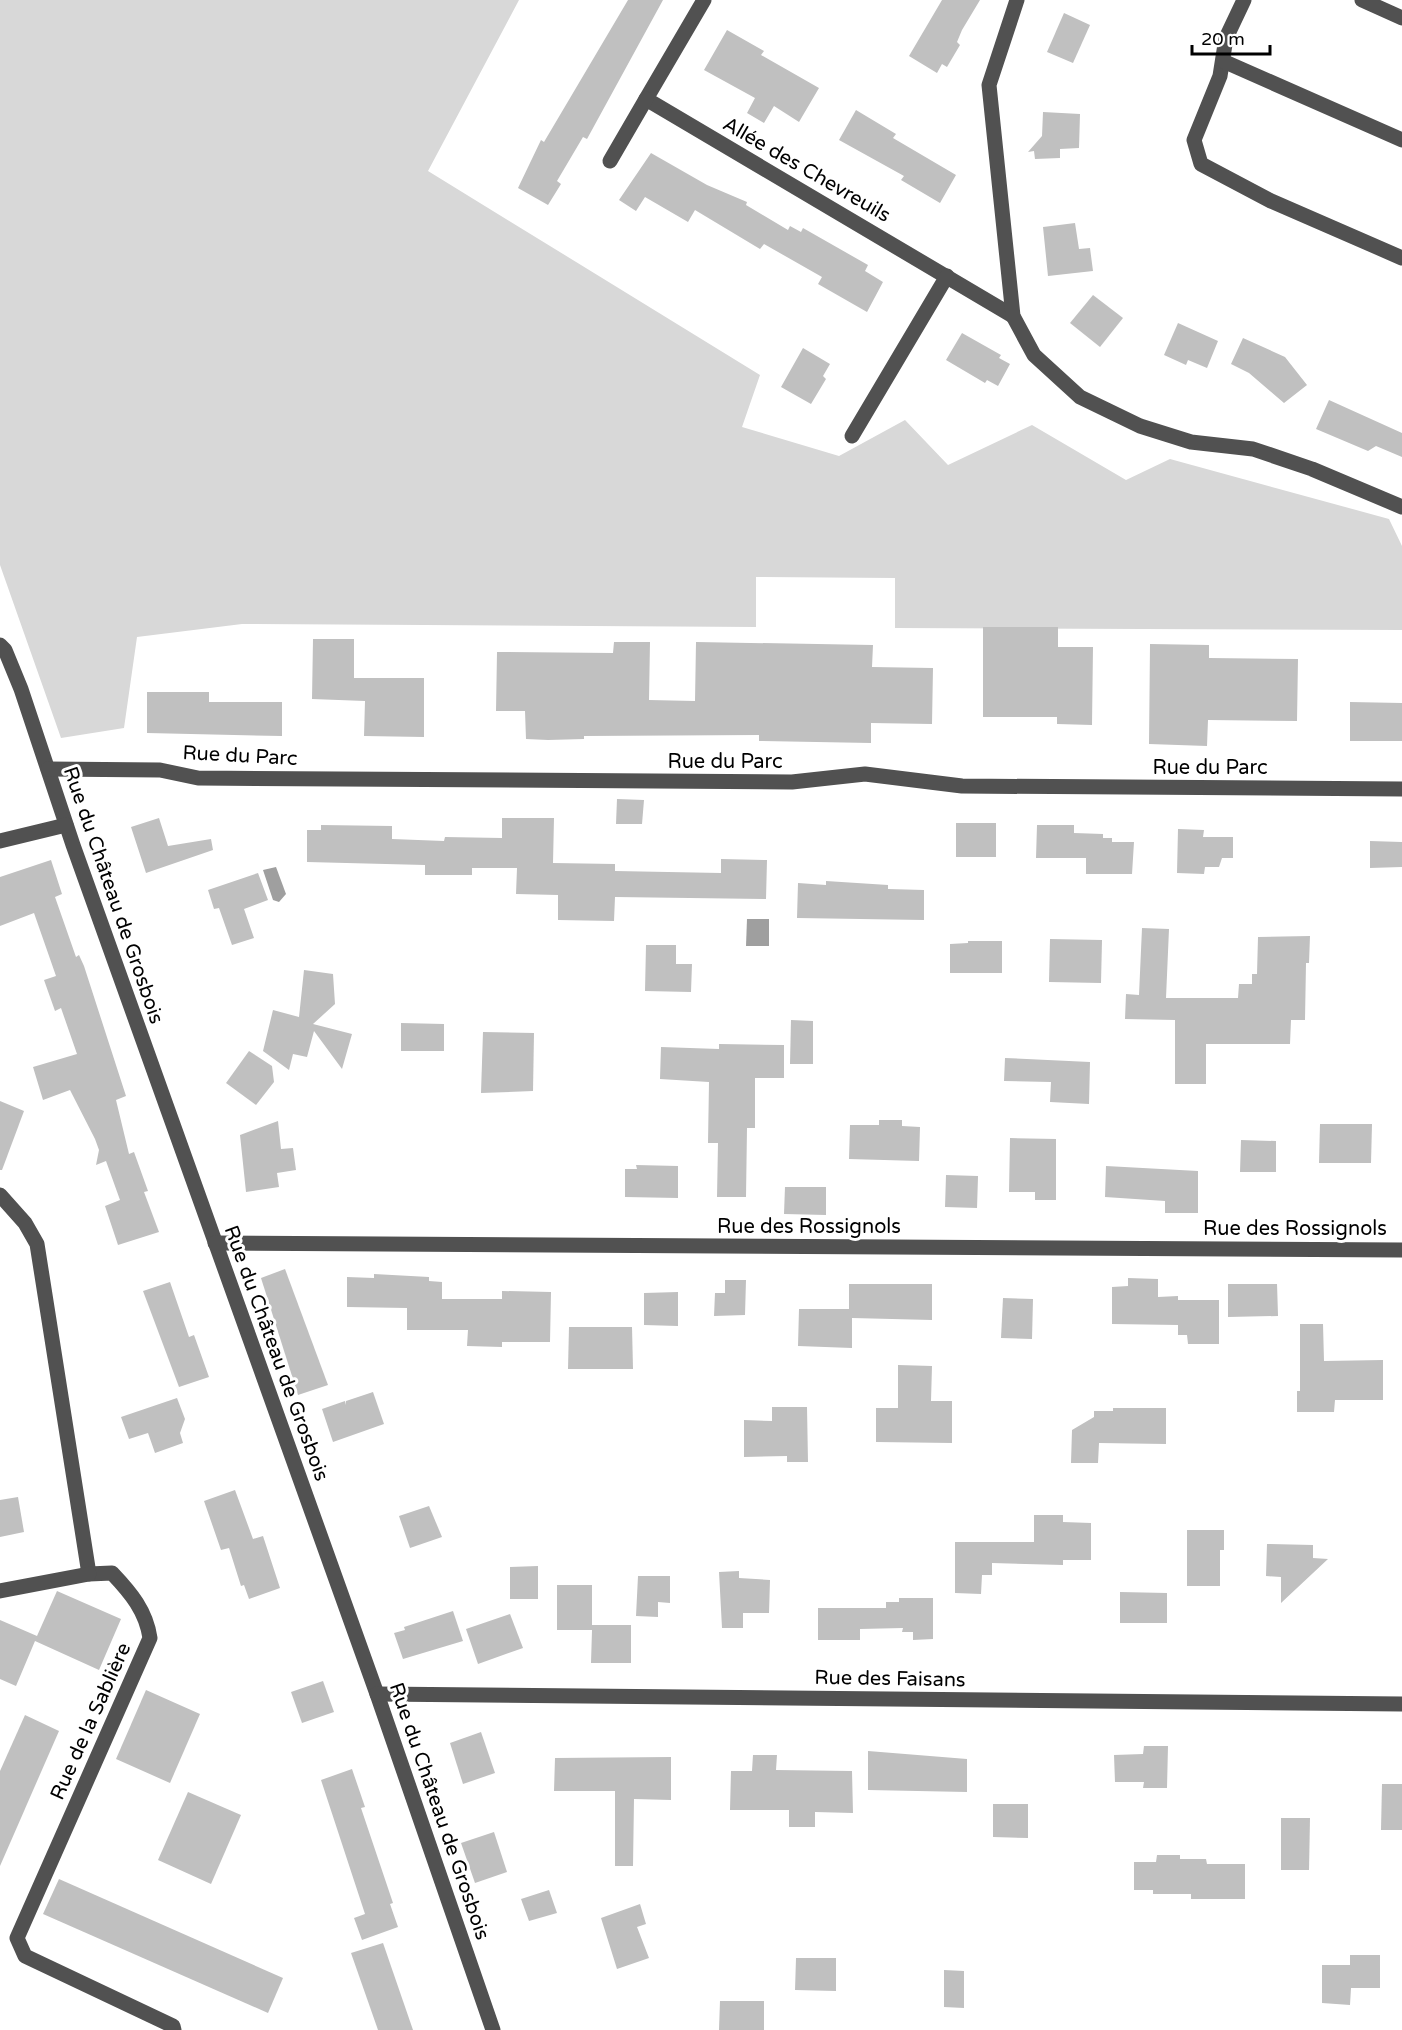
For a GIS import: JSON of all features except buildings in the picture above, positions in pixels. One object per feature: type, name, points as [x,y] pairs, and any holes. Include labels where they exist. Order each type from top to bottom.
[{"type":"street","points":[[610,161],[704,0]]},
{"type":"street","points":[[1017,0],[989,85],[1013,316],[1034,355],[1080,397],[1140,426],[1191,442],[1253,449],[1312,470],[1402,507]]},
{"type":"street","points":[[1244,0],[1226,38],[1220,76],[1194,140],[1201,164],[1271,201],[1402,258]]},
{"type":"street","points":[[1362,0],[1402,18]]},
{"type":"street","points":[[1223,61],[1402,140]]},
{"type":"street","name":"Allée des Chevreuils","points":[[646,99],[1013,316]]},
{"type":"street","points":[[852,436],[947,276]]},
{"type":"street","name":"Rue du Château de Grosbois","points":[[0,645],[5,650],[21,689],[66,825],[377,1694],[493,2030]]},
{"type":"street","name":"Rue du Parc","points":[[48,769],[160,770],[198,778],[792,783],[865,774],[962,786],[1402,789]]},
{"type":"street","points":[[0,841],[66,825]]},
{"type":"street","points":[[0,1195],[25,1223],[37,1244],[89,1574]]},
{"type":"street","name":"Rue des Rossignols","points":[[215,1243],[1402,1250]]},
{"type":"street","name":"Rue de la Sablière","points":[[0,1591],[89,1574],[112,1573],[133,1595],[147,1621],[150,1638],[17,1938],[25,1956],[173,2026],[174,2030]]},
{"type":"street","name":"Rue des Faisans","points":[[377,1694],[1402,1704]]},
{"type":"shaded area","points":[[0,0],[519,0],[428,171],[760,375],[742,427],[839,456],[905,420],[948,465],[1032,425],[1126,480],[1170,459],[1389,519],[1402,546],[1402,630],[895,628],[895,578],[756,577],[756,627],[242,624],[137,637],[124,728],[61,738],[0,565]]},
{"type":"shaded area","points":[[276,867],[286,894],[279,902],[273,900],[263,870]]},
{"type":"shaded area","points":[[747,919],[769,919],[769,946],[746,946]]}]
